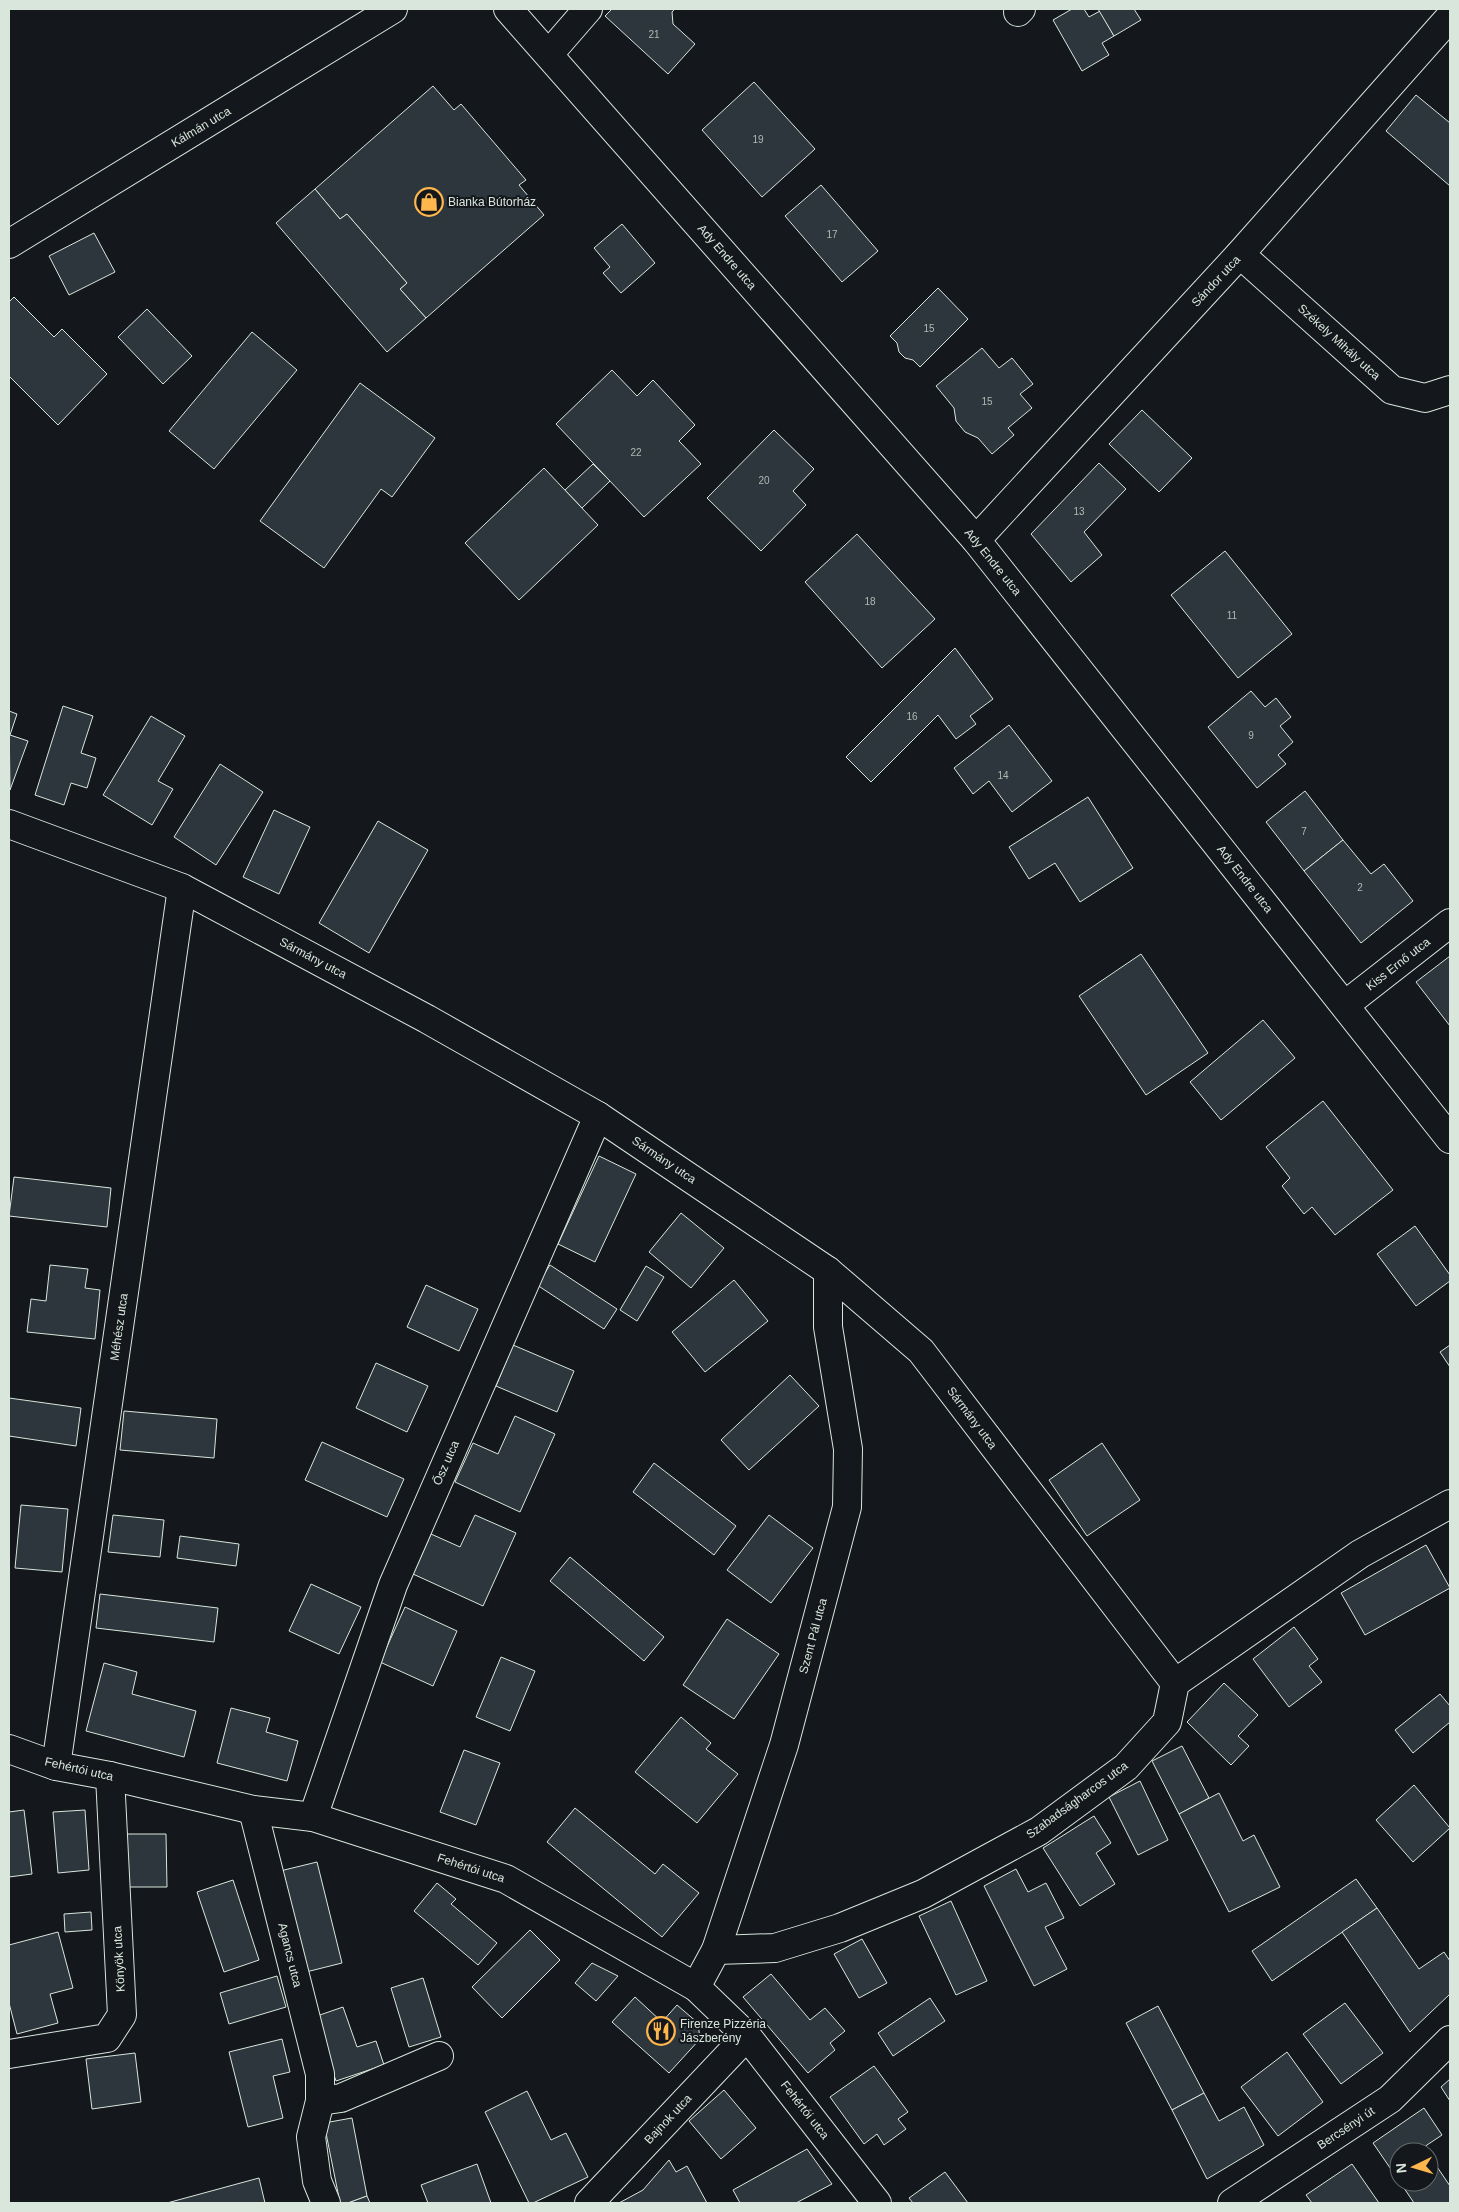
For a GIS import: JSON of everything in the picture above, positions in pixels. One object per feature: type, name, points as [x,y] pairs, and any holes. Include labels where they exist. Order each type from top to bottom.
[{"type":"street","name":"Kálmán utca","points":[[9,244],[393,9]]},
{"type":"street","name":"Ady Endre utca","points":[[508,9],[976,540],[1450,1138]]},
{"type":"street","points":[[549,54],[588,9]]},
{"type":"street","name":"Sándor utca","points":[[976,540],[1240,254],[1450,17]]},
{"type":"street","name":"Székely Mihály utca","points":[[1240,254],[1392,390],[1425,398],[1450,390]]},
{"type":"street","name":"Sármány utca","points":[[9,824],[182,888],[427,1019],[598,1116],[828,1271],[922,1352],[1175,1683]]},
{"type":"street","name":"Méhész utca","points":[[56,1766],[182,888]]},
{"type":"street","name":"Kiss Ernő utca","points":[[1345,1005],[1450,923]]},
{"type":"street","name":"Ősz utca","points":[[313,1817],[393,1585],[598,1116]]},
{"type":"street","name":"Szent Pál utca","points":[[696,1987],[716,1950],[784,1745],[847,1507],[848,1449],[828,1327],[828,1271]]},
{"type":"street","points":[[1175,1683],[1360,1554],[1450,1504]]},
{"type":"street","name":"Szabadságharcos utca","points":[[716,1950],[775,1948],[840,1928],[923,1894],[1039,1831],[1132,1761],[1167,1722],[1175,1683]]},
{"type":"street","name":"Fehértói utca","points":[[9,1749],[56,1766],[110,1776],[253,1810],[313,1817],[506,1879],[696,1987],[747,2036],[877,2203]]},
{"type":"street","name":"Könyök utca","points":[[9,2054],[106,2038],[122,2015],[110,1776]]},
{"type":"street","name":"Agancs utca","points":[[253,1810],[320,2074],[320,2101],[311,2137],[317,2181],[326,2203]]},
{"type":"street","name":"Bajnok utca","points":[[589,2203],[747,2036]]},
{"type":"street","name":"Bercsényi út","points":[[1232,2203],[1390,2099],[1450,2040]]},
{"type":"street","points":[[320,2101],[341,2098],[439,2056]]},
{"type":"building","points":[[612,9],[675,9],[672,12],[673,24],[695,44],[668,74],[605,16]]},
{"type":"building","points":[[1072,9],[1084,9],[1089,17],[1100,11],[1114,36],[1102,43],[1109,55],[1082,71],[1053,20]]},
{"type":"building","points":[[1098,9],[1134,9],[1141,20],[1114,36]]},
{"type":"building","points":[[754,82],[815,149],[762,197],[702,130]]},
{"type":"building","name":"Bianka Bútorház","points":[[433,86],[454,110],[461,104],[526,180],[519,185],[544,215],[426,318],[400,289],[407,283],[347,214],[340,219],[315,189]]},
{"type":"building","points":[[1416,95],[1450,123],[1450,186],[1386,131]]},
{"type":"building","points":[[821,185],[878,251],[842,282],[785,216]]},
{"type":"building","points":[[315,189],[340,219],[347,214],[407,283],[400,289],[426,318],[387,352],[276,223]]},
{"type":"building","points":[[622,224],[655,263],[621,293],[603,273],[610,267],[594,248]]},
{"type":"building","points":[[94,233],[115,272],[69,295],[49,256]]},
{"type":"building","points":[[938,288],[968,319],[920,367],[913,360],[905,358],[899,352],[897,343],[890,336]]},
{"type":"building","points":[[14,297],[54,337],[62,329],[107,374],[58,425],[9,376],[9,302]]},
{"type":"building","points":[[147,309],[192,356],[163,384],[118,337]]},
{"type":"building","points":[[252,332],[297,370],[214,469],[169,431]]},
{"type":"building","points":[[982,348],[999,368],[1012,358],[1033,384],[1020,394],[1032,408],[1008,428],[1014,435],[992,454],[978,438],[965,432],[956,421],[954,408],[936,386]]},
{"type":"building","points":[[612,370],[637,396],[653,380],[695,425],[679,441],[701,464],[644,517],[556,424]]},
{"type":"building","points":[[360,383],[435,438],[392,497],[381,489],[324,568],[260,521]]},
{"type":"building","points":[[1142,410],[1192,458],[1159,492],[1109,444]]},
{"type":"building","points":[[774,430],[814,469],[793,491],[806,505],[761,551],[707,498]]},
{"type":"building","points":[[1099,463],[1126,489],[1084,532],[1102,555],[1071,582],[1031,534]]},
{"type":"building","points":[[593,464],[610,481],[582,508],[565,490]]},
{"type":"building","points":[[544,468],[598,525],[519,600],[465,543]]},
{"type":"building","points":[[857,534],[935,619],[882,668],[805,582]]},
{"type":"building","points":[[1225,551],[1292,634],[1238,678],[1171,595]]},
{"type":"building","points":[[955,648],[993,699],[970,716],[976,724],[956,739],[938,715],[871,782],[846,757]]},
{"type":"building","points":[[1251,691],[1265,707],[1276,698],[1291,717],[1280,726],[1293,742],[1278,755],[1286,764],[1257,788],[1208,727]]},
{"type":"building","points":[[63,706],[93,716],[81,753],[96,758],[87,788],[71,783],[64,805],[35,795]]},
{"type":"building","points":[[9,711],[17,714],[10,735],[28,741],[10,790]]},
{"type":"building","points":[[151,716],[185,736],[158,781],[173,789],[152,825],[103,795]]},
{"type":"building","points":[[1009,725],[1052,781],[1012,812],[989,781],[973,794],[954,768]]},
{"type":"building","points":[[220,764],[263,792],[216,865],[174,837]]},
{"type":"building","points":[[1305,791],[1343,840],[1304,871],[1266,822]]},
{"type":"building","points":[[1088,797],[1133,868],[1080,902],[1055,863],[1029,879],[1009,847]]},
{"type":"building","points":[[274,810],[310,827],[279,894],[243,877]]},
{"type":"building","points":[[378,821],[428,850],[369,953],[319,923]]},
{"type":"building","points":[[1343,840],[1371,874],[1384,864],[1413,901],[1361,943],[1304,871]]},
{"type":"building","points":[[1141,954],[1208,1053],[1146,1095],[1079,996]]},
{"type":"building","points":[[1450,956],[1450,1026],[1416,982]]},
{"type":"building","points":[[1263,1020],[1295,1058],[1221,1120],[1190,1082]]},
{"type":"building","points":[[1323,1101],[1393,1190],[1335,1235],[1312,1207],[1304,1214],[1282,1186],[1290,1178],[1266,1147]]},
{"type":"building","points":[[599,1156],[636,1174],[595,1262],[558,1244]]},
{"type":"building","points":[[14,1177],[111,1188],[107,1227],[9,1216]]},
{"type":"building","points":[[681,1213],[724,1248],[691,1288],[649,1252]]},
{"type":"building","points":[[1415,1226],[1450,1275],[1450,1281],[1416,1306],[1377,1254]]},
{"type":"building","points":[[50,1265],[88,1269],[85,1288],[100,1290],[95,1339],[27,1332],[31,1299],[46,1301]]},
{"type":"building","points":[[550,1265],[617,1309],[604,1329],[537,1285]]},
{"type":"building","points":[[646,1266],[664,1277],[637,1321],[620,1310]]},
{"type":"building","points":[[734,1280],[768,1321],[705,1372],[672,1332]]},
{"type":"building","points":[[426,1285],[478,1309],[459,1351],[407,1327]]},
{"type":"building","points":[[513,1345],[574,1371],[557,1412],[496,1386]]},
{"type":"building","points":[[1450,1345],[1450,1367],[1440,1352]]},
{"type":"building","points":[[376,1363],[428,1386],[407,1432],[356,1408]]},
{"type":"building","points":[[790,1375],[819,1406],[749,1470],[721,1440]]},
{"type":"building","points":[[9,1398],[81,1408],[76,1446],[9,1436]]},
{"type":"building","points":[[124,1411],[217,1419],[214,1458],[120,1450]]},
{"type":"building","points":[[515,1416],[555,1434],[520,1512],[455,1482],[473,1443],[498,1454]]},
{"type":"building","points":[[322,1442],[404,1479],[387,1517],[305,1480]]},
{"type":"building","points":[[1102,1443],[1140,1500],[1087,1536],[1049,1480]]},
{"type":"building","points":[[654,1463],[736,1526],[714,1555],[633,1492]]},
{"type":"building","points":[[21,1505],[68,1509],[62,1572],[15,1568]]},
{"type":"building","points":[[113,1515],[164,1520],[160,1557],[108,1552]]},
{"type":"building","points":[[475,1515],[516,1533],[483,1606],[413,1574],[431,1534],[460,1547]]},
{"type":"building","points":[[769,1515],[813,1548],[771,1603],[727,1570]]},
{"type":"building","points":[[180,1536],[239,1544],[236,1566],[177,1558]]},
{"type":"building","points":[[1426,1545],[1450,1588],[1365,1635],[1341,1593]]},
{"type":"building","points":[[570,1557],[664,1637],[644,1661],[550,1581]]},
{"type":"building","points":[[311,1584],[361,1607],[339,1654],[289,1631]]},
{"type":"building","points":[[100,1594],[218,1608],[214,1642],[96,1628]]},
{"type":"building","points":[[405,1607],[457,1631],[433,1686],[380,1662]]},
{"type":"building","points":[[727,1619],[779,1654],[734,1719],[683,1685]]},
{"type":"building","points":[[1294,1627],[1318,1659],[1309,1666],[1322,1682],[1289,1707],[1253,1659]]},
{"type":"building","points":[[501,1657],[535,1671],[510,1731],[476,1717]]},
{"type":"building","points":[[104,1663],[137,1672],[132,1694],[196,1711],[184,1757],[86,1731]]},
{"type":"building","points":[[1224,1683],[1258,1715],[1238,1736],[1249,1746],[1231,1765],[1187,1722]]},
{"type":"building","points":[[1440,1694],[1450,1706],[1450,1722],[1413,1753],[1395,1730]]},
{"type":"building","points":[[231,1708],[270,1718],[266,1732],[298,1741],[287,1781],[217,1763]]},
{"type":"building","points":[[681,1717],[711,1743],[706,1749],[738,1774],[697,1823],[635,1772]]},
{"type":"building","points":[[1182,1746],[1209,1798],[1179,1814],[1152,1761]]},
{"type":"building","points":[[464,1750],[500,1763],[476,1825],[440,1812]]},
{"type":"building","points":[[1140,1781],[1168,1840],[1138,1855],[1109,1797]]},
{"type":"building","points":[[1414,1785],[1450,1828],[1413,1862],[1376,1820]]},
{"type":"building","points":[[1219,1793],[1243,1841],[1254,1835],[1280,1887],[1229,1912],[1179,1814]]},
{"type":"building","points":[[575,1808],[655,1874],[663,1864],[699,1893],[662,1937],[547,1842]]},
{"type":"building","points":[[24,1810],[32,1874],[9,1877],[9,1812]]},
{"type":"building","points":[[85,1810],[89,1870],[58,1873],[53,1812]]},
{"type":"building","points":[[1094,1816],[1111,1843],[1096,1853],[1115,1884],[1080,1906],[1043,1848]]},
{"type":"building","points":[[122,1834],[166,1834],[167,1887],[122,1887]]},
{"type":"building","points":[[317,1862],[342,1963],[302,1973],[276,1872]]},
{"type":"building","points":[[1016,1869],[1028,1892],[1046,1883],[1064,1918],[1045,1927],[1067,1969],[1034,1986],[984,1886]]},
{"type":"building","points":[[1356,1879],[1377,1908],[1272,1981],[1252,1951]]},
{"type":"building","points":[[233,1880],[259,1960],[224,1972],[197,1892]]},
{"type":"building","points":[[437,1883],[456,1899],[451,1904],[497,1943],[478,1965],[414,1911]]},
{"type":"building","points":[[951,1901],[987,1981],[956,1995],[919,1916]]},
{"type":"building","points":[[1377,1908],[1419,1969],[1444,1952],[1450,1961],[1450,1994],[1410,2032],[1342,1932]]},
{"type":"building","points":[[91,1912],[92,1930],[65,1932],[64,1914]]},
{"type":"building","points":[[530,1930],[560,1960],[502,2018],[472,1987]]},
{"type":"building","points":[[58,1932],[73,1988],[50,1994],[58,2023],[17,2034],[9,2003],[9,1945]]},
{"type":"building","points":[[862,1939],[887,1983],[859,1998],[834,1954]]},
{"type":"building","points":[[592,1963],[618,1976],[596,2001],[575,1983]]},
{"type":"building","points":[[771,1974],[810,2020],[825,2008],[845,2031],[830,2043],[835,2050],[808,2073],[743,1997]]},
{"type":"building","points":[[277,1976],[286,2007],[229,2024],[220,1993]]},
{"type":"building","points":[[423,1978],[441,2037],[409,2047],[391,1988]]},
{"type":"building","name":"Firenze Pizzéria Jászberény","points":[[635,1997],[662,2022],[677,2005],[698,2023],[700,2039],[669,2073],[612,2022]]},
{"type":"building","points":[[930,1998],[945,2021],[893,2056],[878,2033]]},
{"type":"building","points":[[1345,2003],[1383,2053],[1341,2084],[1303,2034]]},
{"type":"building","points":[[1158,2006],[1204,2093],[1172,2110],[1126,2023]]},
{"type":"building","points":[[343,2007],[357,2047],[376,2041],[384,2065],[336,2081],[314,2017]]},
{"type":"building","points":[[282,2039],[290,2072],[273,2076],[283,2118],[248,2127],[229,2052]]},
{"type":"building","points":[[1287,2052],[1323,2102],[1278,2136],[1241,2087]]},
{"type":"building","points":[[135,2053],[141,2102],[92,2109],[86,2059]]},
{"type":"building","points":[[874,2066],[908,2112],[898,2119],[906,2129],[884,2145],[877,2134],[864,2144],[830,2097]]},
{"type":"building","points":[[1450,2079],[1450,2101],[1441,2087]]},
{"type":"building","points":[[724,2090],[756,2128],[721,2159],[689,2121]]},
{"type":"building","points":[[527,2091],[551,2140],[566,2133],[588,2177],[533,2203],[529,2203],[485,2112]]},
{"type":"building","points":[[1204,2093],[1219,2121],[1244,2107],[1264,2145],[1207,2179],[1172,2110]]},
{"type":"building","points":[[1424,2108],[1442,2135],[1432,2142],[1389,2142],[1389,2166],[1373,2143]]},
{"type":"building","points":[[352,2118],[367,2196],[348,2203],[340,2203],[324,2123]]},
{"type":"building","points":[[807,2149],[832,2184],[796,2203],[740,2203],[733,2190]]},
{"type":"building","points":[[669,2160],[676,2172],[687,2166],[707,2203],[619,2203],[643,2190]]},
{"type":"building","points":[[477,2164],[491,2203],[428,2203],[421,2185]]},
{"type":"building","points":[[1352,2164],[1379,2203],[1312,2203],[1306,2195]]},
{"type":"building","points":[[1439,2170],[1450,2186],[1450,2203],[1414,2203],[1407,2192],[1439,2192]]},
{"type":"building","points":[[945,2172],[968,2203],[913,2203],[909,2198]]},
{"type":"building","points":[[259,2178],[265,2203],[167,2203]]},
{"type":"building","points":[[367,2196],[370,2203],[348,2203]]},
{"type":"place","name":"Bianka Bútorház","points":[[429,202]]},
{"type":"place","name":"Firenze Pizzéria Jászberény","points":[[661,2031]]}]
